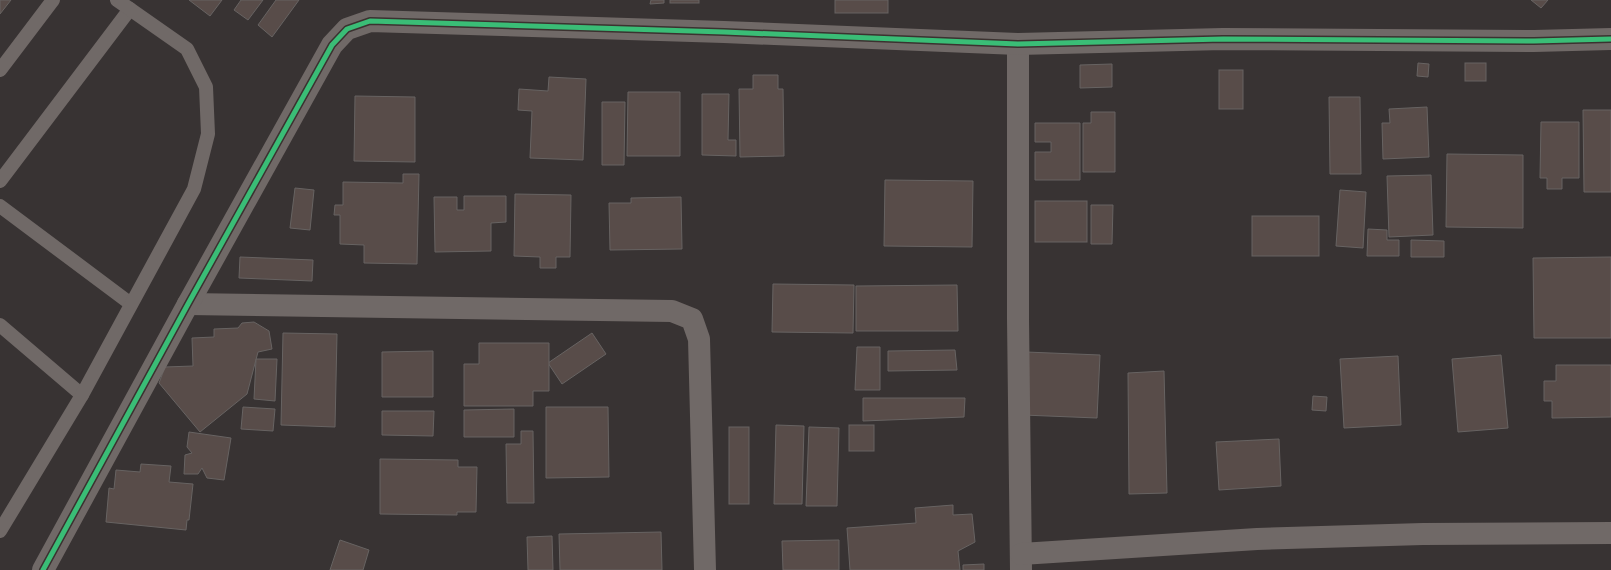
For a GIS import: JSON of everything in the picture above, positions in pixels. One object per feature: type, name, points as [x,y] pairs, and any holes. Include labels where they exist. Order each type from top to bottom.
[{"type":"street","points":[[43,570],[188,304],[332,45],[347,29],[370,22],[716,32],[1018,44],[1223,39],[1534,41],[1611,39]]},
{"type":"street","points":[[1018,44],[1018,319],[1021,562],[1257,539],[1423,534],[1611,533]]},
{"type":"street","points":[[188,304],[672,311],[692,319],[699,339],[705,570]]},
{"type":"lane","points":[[0,70],[53,0]]},
{"type":"lane","points":[[0,531],[82,395],[194,189],[208,134],[206,87],[187,49],[117,0]]},
{"type":"lane","points":[[0,181],[130,9]]},
{"type":"lane","points":[[0,206],[131,304]]},
{"type":"lane","points":[[0,325],[82,395]]},
{"type":"building","points":[[0,0],[11,0],[0,14]]},
{"type":"building","points":[[189,0],[222,0],[210,16]]},
{"type":"building","points":[[241,0],[263,0],[248,20],[234,10]]},
{"type":"building","points":[[276,0],[299,0],[272,37],[258,25]]},
{"type":"building","points":[[651,0],[664,0],[664,3],[650,4]]},
{"type":"building","points":[[670,0],[699,0],[699,3],[670,3]]},
{"type":"building","points":[[835,0],[888,0],[888,13],[835,13]]},
{"type":"building","points":[[1531,0],[1548,0],[1541,8]]},
{"type":"building","points":[[1418,63],[1429,64],[1428,77],[1417,76]]},
{"type":"building","points":[[1465,63],[1486,63],[1486,81],[1465,81]]},
{"type":"building","points":[[1112,64],[1112,87],[1080,88],[1080,65]]},
{"type":"building","points":[[1219,70],[1243,70],[1243,109],[1219,109]]},
{"type":"building","points":[[753,75],[778,75],[778,89],[783,89],[784,156],[740,157],[739,89],[753,89]]},
{"type":"building","points":[[549,77],[586,79],[583,160],[530,158],[532,111],[518,110],[519,89],[548,91]]},
{"type":"building","points":[[628,92],[680,92],[680,156],[627,156]]},
{"type":"building","points":[[702,94],[729,94],[728,140],[736,140],[736,156],[702,155]]},
{"type":"building","points":[[355,96],[415,97],[415,162],[354,161]]},
{"type":"building","points":[[1329,97],[1360,97],[1361,174],[1330,174]]},
{"type":"building","points":[[602,102],[625,102],[624,165],[602,165]]},
{"type":"building","points":[[1427,107],[1429,157],[1383,159],[1382,123],[1390,123],[1389,109]]},
{"type":"building","points":[[1583,110],[1611,110],[1611,192],[1584,192]]},
{"type":"building","points":[[1091,112],[1115,112],[1115,172],[1083,172],[1083,123],[1091,123]]},
{"type":"building","points":[[1541,122],[1579,122],[1579,178],[1562,178],[1562,189],[1547,189],[1547,178],[1540,178]]},
{"type":"building","points":[[1035,123],[1080,123],[1080,180],[1035,180],[1035,152],[1051,152],[1051,142],[1035,142]]},
{"type":"building","points":[[1447,154],[1523,155],[1523,228],[1446,227]]},
{"type":"building","points":[[403,174],[419,174],[417,264],[364,263],[364,245],[340,244],[340,215],[334,215],[335,205],[343,205],[343,182],[403,183]]},
{"type":"building","points":[[1431,175],[1433,235],[1389,237],[1387,176]]},
{"type":"building","points":[[885,180],[973,181],[972,247],[884,246]]},
{"type":"building","points":[[295,188],[314,190],[310,230],[290,228]]},
{"type":"building","points":[[1340,190],[1366,192],[1363,248],[1336,246]]},
{"type":"building","points":[[515,194],[571,195],[570,257],[556,257],[556,268],[540,268],[540,257],[514,256]]},
{"type":"building","points":[[464,196],[506,196],[506,222],[491,223],[491,251],[435,252],[434,197],[457,197],[457,210],[464,210]]},
{"type":"building","points":[[681,197],[682,249],[610,250],[609,203],[631,203],[631,198]]},
{"type":"building","points":[[1035,201],[1087,201],[1087,242],[1035,242]]},
{"type":"building","points":[[1091,205],[1113,205],[1112,244],[1091,244]]},
{"type":"building","points":[[1252,216],[1319,216],[1319,256],[1252,256]]},
{"type":"building","points":[[1368,229],[1387,230],[1387,240],[1399,240],[1399,256],[1367,256]]},
{"type":"building","points":[[1411,240],[1444,241],[1444,257],[1411,257]]},
{"type":"building","points":[[240,257],[313,260],[312,281],[239,278]]},
{"type":"building","points":[[1611,257],[1611,338],[1534,338],[1533,258]]},
{"type":"building","points":[[773,284],[854,285],[853,333],[772,332]]},
{"type":"building","points":[[957,285],[958,331],[856,331],[856,286]]},
{"type":"building","points":[[254,322],[269,331],[272,349],[258,352],[247,394],[200,432],[159,383],[165,367],[193,366],[192,338],[214,337],[214,329],[238,328],[242,323]]},
{"type":"building","points":[[283,333],[337,334],[335,427],[281,425]]},
{"type":"building","points":[[592,333],[606,354],[562,384],[548,363]]},
{"type":"building","points":[[479,343],[549,343],[549,391],[533,391],[533,406],[464,406],[464,364],[479,364]]},
{"type":"building","points":[[857,347],[880,347],[880,390],[855,390]]},
{"type":"building","points":[[955,350],[957,370],[888,371],[888,351]]},
{"type":"building","points":[[433,351],[433,397],[382,397],[382,352]]},
{"type":"building","points":[[1026,352],[1100,355],[1097,418],[1023,415]]},
{"type":"building","points":[[1501,355],[1508,428],[1458,432],[1452,359]]},
{"type":"building","points":[[1398,356],[1401,425],[1344,428],[1340,359]]},
{"type":"building","points":[[256,359],[277,359],[275,401],[254,399]]},
{"type":"building","points":[[1556,365],[1611,365],[1611,417],[1552,418],[1552,401],[1544,401],[1544,381],[1556,381]]},
{"type":"building","points":[[1164,371],[1167,493],[1129,494],[1128,373]]},
{"type":"building","points":[[1313,396],[1327,397],[1326,411],[1312,410]]},
{"type":"building","points":[[863,398],[965,398],[964,417],[863,421]]},
{"type":"building","points":[[243,407],[275,409],[273,431],[241,429]]},
{"type":"building","points":[[546,407],[608,407],[609,477],[546,478]]},
{"type":"building","points":[[514,409],[514,437],[464,437],[464,410]]},
{"type":"building","points":[[382,411],[434,411],[433,436],[382,435]]},
{"type":"building","points":[[776,425],[804,426],[802,504],[774,504]]},
{"type":"building","points":[[849,425],[874,425],[874,451],[849,451]]},
{"type":"building","points":[[729,427],[749,427],[749,504],[729,504]]},
{"type":"building","points":[[809,427],[839,428],[837,506],[806,506]]},
{"type":"building","points":[[521,431],[533,431],[534,503],[507,503],[506,444],[521,444]]},
{"type":"building","points":[[189,432],[231,438],[224,480],[207,478],[202,468],[198,474],[184,474],[185,455],[192,453],[187,447]]},
{"type":"building","points":[[1279,439],[1281,486],[1219,490],[1216,442]]},
{"type":"building","points":[[380,459],[458,460],[458,467],[477,467],[476,512],[457,512],[457,515],[380,514]]},
{"type":"building","points":[[141,464],[171,466],[169,482],[193,484],[189,520],[187,520],[186,530],[106,522],[109,488],[114,489],[116,470],[140,472]]},
{"type":"building","points":[[953,505],[953,515],[972,514],[975,542],[958,551],[960,570],[850,570],[847,528],[916,523],[915,508]]},
{"type":"building","points":[[661,532],[662,570],[560,570],[559,534]]},
{"type":"building","points":[[552,536],[553,570],[528,570],[527,537]]},
{"type":"building","points":[[340,540],[369,550],[363,570],[330,570]]},
{"type":"building","points":[[839,540],[839,570],[783,570],[782,541]]},
{"type":"building","points":[[984,564],[984,570],[963,570],[963,565]]},
{"type":"cycle path","points":[[43,570],[188,304],[332,45],[347,29],[370,21],[724,32],[1018,44],[1223,39],[1534,41],[1611,39]]}]
